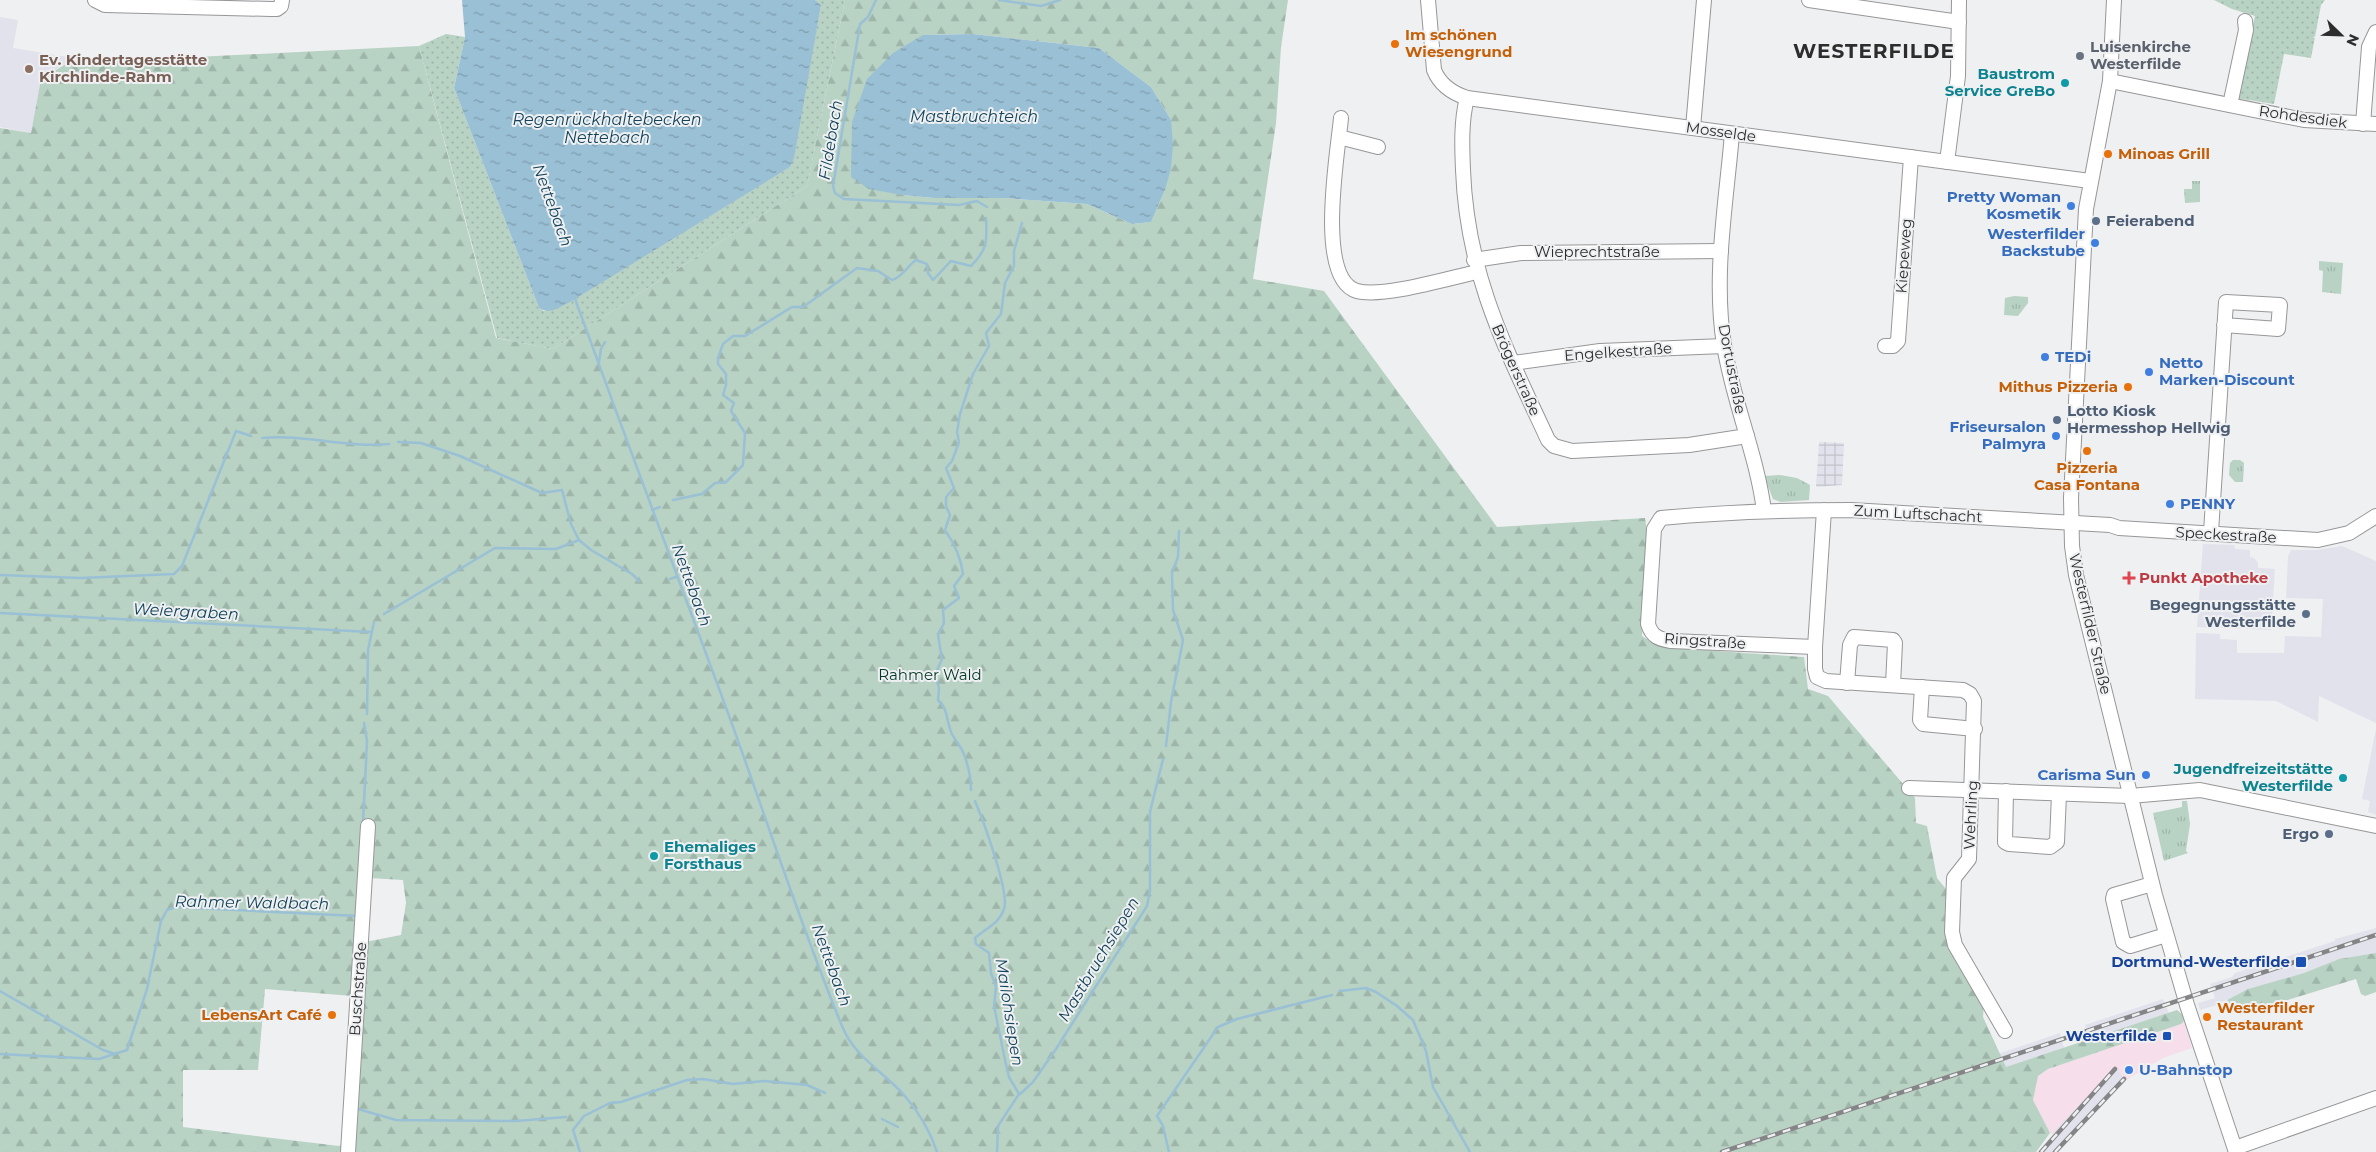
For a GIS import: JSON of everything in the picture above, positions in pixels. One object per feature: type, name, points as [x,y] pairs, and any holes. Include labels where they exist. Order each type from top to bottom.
[{"type":"street","points":[[95,0],[105,6],[277,9],[281,6],[282,0]]},
{"type":"street","name":"Mosselde","points":[[1428,0],[1437,77],[1446,87],[1467,98],[2090,182]]},
{"type":"street","points":[[1693,128],[1704,0]]},
{"type":"street","points":[[1809,0],[1959,22]]},
{"type":"street","points":[[1947,162],[1958,76],[1959,0]]},
{"type":"street","name":"Westerfilder Straße","points":[[2114,0],[2110,81],[2086,209],[2072,523],[2076,575],[2166,935],[2236,1150]]},
{"type":"street","points":[[2230,105],[2246,30],[2244,20]]},
{"type":"street","points":[[2369,124],[2369,47],[2376,32]]},
{"type":"street","name":"Rohdesdiek","points":[[2110,81],[2304,120],[2369,124]]},
{"type":"street","name":"Brögerstraße","points":[[1467,98],[1464,111],[1462,160],[1464,197],[1476,266],[1488,306],[1548,440],[1562,450],[1689,445],[1747,436]]},
{"type":"street","name":"Wieprechtstraße","points":[[1342,118],[1332,244],[1337,268],[1344,282],[1356,291],[1388,291],[1521,253],[1721,251]]},
{"type":"street","name":"Dortustraße","points":[[1732,134],[1721,251],[1720,298],[1724,346],[1764,511]]},
{"type":"street","points":[[1339,137],[1378,147]]},
{"type":"street","name":"Kiepeweg","points":[[1885,346],[1893,346],[1898,340],[1910,157]]},
{"type":"street","points":[[2211,532],[2224,326]]},
{"type":"street","name":"Engelkestraße","points":[[1513,363],[1600,351],[1724,346]]},
{"type":"street","points":[[1815,647],[1824,510]]},
{"type":"street","name":"Zum Luftschacht","points":[[1764,511],[1824,510],[2072,523]]},
{"type":"street","name":"Ringstraße","points":[[1764,511],[1661,518],[1656,522],[1653,538],[1648,624],[1650,630],[1656,637],[1671,640],[1815,647]]},
{"type":"street","name":"Speckestraße","points":[[2072,523],[2110,525],[2126,529],[2211,532],[2318,540],[2349,533],[2376,516]]},
{"type":"street","points":[[1847,683],[1850,645],[1854,637],[1893,640],[1895,643],[1893,685]]},
{"type":"street","name":"Wehrling","points":[[1815,647],[1817,677],[1826,681],[1963,690],[1970,694],[1976,708],[1969,859],[1954,878],[1952,932],[1955,945],[2005,1031]]},
{"type":"street","points":[[1922,687],[1920,720],[1923,724],[1975,729]]},
{"type":"street","points":[[1909,788],[2130,796],[2200,790],[2376,826]]},
{"type":"street","points":[[2006,791],[2005,842],[2009,844],[2050,847],[2057,842],[2059,794]]},
{"type":"street","name":"Buschstraße","points":[[348,1152],[368,826]]},
{"type":"street","points":[[2152,884],[2114,895],[2113,899],[2123,942],[2130,946],[2166,935]]},
{"type":"street","points":[[2236,1150],[2376,1098]]},
{"type":"shaded area","name":"Ev. Kindertagesstätte Kirchlinde-Rahm","points":[[0,17],[18,20],[13,48],[74,58],[41,79],[31,133],[0,127]]},
{"type":"shaded area","points":[[1819,442],[1844,443],[1842,485],[1816,487]]},
{"type":"shaded area","points":[[2203,544],[2234,545],[2235,549],[2250,550],[2250,557],[2254,558],[2258,563],[2258,568],[2275,569],[2271,630],[2197,627]]},
{"type":"shaded area","points":[[2342,546],[2376,561],[2376,723],[2319,696],[2318,722],[2276,701],[2195,699],[2196,633],[2220,634],[2220,639],[2237,640],[2237,653],[2284,653],[2285,636],[2321,637],[2323,599],[2286,598],[2288,556],[2291,550],[2316,550]]},
{"type":"shaded area","points":[[2376,729],[2376,815],[2368,812],[2370,801],[2362,799]]},
{"type":"shaded area","points":[[2376,928],[2376,953],[2339,959],[2304,973],[2248,989],[2217,1005],[2200,1010],[2198,1003],[2215,998],[2210,984],[2232,977],[2235,973],[2335,941],[2335,939]]},
{"type":"shaded area","points":[[2163,999],[2169,1013],[2090,1039],[2085,1025]]},
{"type":"shaded area","points":[[2184,1021],[2192,1048],[2163,1058],[2126,1080],[2116,1067],[2053,1134],[2050,1133],[2033,1100],[2038,1076],[2048,1069],[2181,1024]]},
{"type":"shaded area","points":[[2060,1033],[2064,1048],[2007,1067],[1709,1152]]},
{"type":"shaded area","points":[[2116,1067],[2126,1081],[2058,1152],[2039,1152],[2058,1127]]},
{"type":"green space","points":[[815,0],[845,0],[807,186],[553,349],[497,338],[419,46],[446,34],[465,37],[454,88],[539,308],[544,311],[790,167],[821,5]]},
{"type":"green space","name":"Rahmer Wald","points":[[845,0],[1288,0],[1281,47],[1276,123],[1253,279],[1324,291],[1497,527],[1645,518],[1647,531],[1642,636],[1653,641],[1694,648],[1804,657],[1808,689],[1828,696],[1915,798],[1916,823],[1927,826],[1937,878],[1946,889],[1948,943],[1984,1003],[1983,1017],[2006,1067],[2177,1010],[2183,1015],[2184,1021],[2181,1024],[2048,1069],[2038,1076],[2033,1100],[2050,1133],[2036,1152],[0,1152],[0,128],[31,133],[41,79],[74,59],[74,63],[419,46],[496,338],[553,349],[807,186]],"holes":[[[973,34],[1099,48],[1151,87],[1171,120],[1165,190],[1151,222],[1132,224],[1087,204],[1003,198],[934,198],[902,195],[923,35]],[[369,878],[403,880],[406,903],[401,935],[365,942]],[[265,989],[353,996],[344,1142],[339,1146],[183,1127],[183,1070],[258,1070]]]},
{"type":"green space","points":[[2214,0],[2325,0],[2321,5],[2311,58],[2284,54],[2274,104],[2236,98],[2255,16],[2232,9]]},
{"type":"green space","points":[[2192,181],[2200,181],[2200,202],[2185,203],[2184,189],[2192,189]]},
{"type":"green space","points":[[2319,261],[2343,263],[2341,294],[2322,292],[2323,271],[2319,270]]},
{"type":"green space","points":[[2014,296],[2028,297],[2028,303],[2018,316],[2004,315],[2005,298]]},
{"type":"green space","points":[[2233,460],[2240,460],[2244,463],[2243,482],[2235,482],[2229,475],[2230,463]]},
{"type":"green space","points":[[1780,475],[1797,478],[1810,485],[1809,500],[1781,502],[1773,499],[1764,476]]},
{"type":"green space","points":[[2182,801],[2187,801],[2190,824],[2186,851],[2188,853],[2164,861],[2153,813],[2182,807]]},
{"type":"green space","points":[[2376,953],[2376,992],[2365,996],[2361,994],[2356,979],[2239,1015],[2227,1000],[2248,989],[2304,973],[2339,959]]},
{"type":"water","name":"Regenrückhaltebecken Nettebach","points":[[462,0],[815,0],[821,5],[794,158],[790,167],[570,302],[547,311],[539,308],[454,88],[465,37]]},
{"type":"water","name":"Mastbruchteich","points":[[973,34],[1099,48],[1151,87],[1171,120],[1173,145],[1171,168],[1165,190],[1151,222],[1132,224],[1087,204],[1003,198],[934,198],[902,195],[869,189],[851,177],[852,122],[867,79],[893,53],[923,35]]},
{"type":"waterway","name":"Fildebach","points":[[876,0],[868,17],[860,24],[833,186],[835,193],[844,199],[959,205],[977,201],[987,207]]},
{"type":"waterway","name":"Fildebach","points":[[999,0],[1041,6],[1060,0]]},
{"type":"waterway","name":"Fildebach","points":[[673,500],[702,494],[715,483],[726,482],[743,465],[745,433],[731,411],[734,403],[723,395],[726,385],[726,374],[718,364],[723,344],[733,336],[745,336],[792,307],[803,307],[857,268],[878,271],[892,280],[896,279],[916,260],[927,264],[928,273],[933,280],[951,261],[971,266],[981,255],[985,244],[986,218]]},
{"type":"waterway","name":"Mailohsiepen","points":[[971,790],[970,775],[965,757],[951,732],[944,707],[938,700],[939,688],[935,675],[942,659],[938,635],[944,623],[943,610],[959,598],[954,586],[963,574],[957,551],[945,530],[950,515],[946,506],[946,497],[954,488],[946,468],[952,461],[959,442],[957,432],[960,414],[973,374],[989,346],[986,333],[1001,314],[1005,283],[1014,266],[1014,251],[1022,223]]},
{"type":"waterway","name":"Nettebach","points":[[574,296],[736,735],[810,944],[842,1026],[854,1047],[896,1086],[914,1108],[924,1122],[937,1152]]},
{"type":"waterway","points":[[599,362],[601,349],[605,342]]},
{"type":"waterway","points":[[0,575],[81,578],[174,574],[182,566],[236,431],[251,436]]},
{"type":"waterway","points":[[262,438],[278,437],[357,444],[389,444]]},
{"type":"waterway","points":[[398,442],[421,443],[460,456],[542,493],[562,490],[571,524],[579,540],[591,550],[632,574],[639,581]]},
{"type":"waterway","name":"Fildebach","points":[[652,510],[660,507]]},
{"type":"waterway","name":"Mastbruchsiepen","points":[[1166,746],[1171,702],[1183,640],[1173,610],[1172,573],[1178,557],[1179,531]]},
{"type":"waterway","name":"Rahmer Waldbach","points":[[384,614],[495,548],[556,549],[579,540]]},
{"type":"waterway","name":"Nettebach","points":[[670,579],[676,577]]},
{"type":"waterway","name":"Weiergraben","points":[[0,613],[371,632]]},
{"type":"waterway","name":"Rahmer Waldbach","points":[[367,714],[368,650],[374,622]]},
{"type":"waterway","name":"Rahmer Waldbach","points":[[363,823],[367,741],[364,723]]},
{"type":"waterway","name":"Mastbruchsiepen","points":[[1020,1094],[1033,1082],[1056,1049],[1147,906],[1150,891],[1150,812],[1163,759]]},
{"type":"waterway","name":"Mailohsiepen","points":[[975,801],[995,856],[1005,901],[1004,909],[999,918],[975,938],[976,944],[989,953],[991,973],[996,987],[994,1006],[1005,1060],[1009,1077],[1019,1094],[998,1126],[997,1152]]},
{"type":"waterway","name":"Rahmer Waldbach","points":[[0,1054],[99,1059],[127,1050],[147,989],[161,921],[167,910],[176,907],[357,916]]},
{"type":"waterway","points":[[1340,991],[1366,988],[1376,992],[1397,1006],[1413,1020],[1426,1051],[1433,1087],[1470,1152]]},
{"type":"waterway","points":[[0,991],[103,1050],[115,1054]]},
{"type":"waterway","points":[[1169,1152],[1163,1126],[1157,1116],[1218,1027],[1237,1019],[1332,995]]},
{"type":"waterway","points":[[580,1152],[573,1130],[584,1116],[610,1103],[621,1102],[687,1080],[703,1079],[733,1084],[764,1081],[807,1085],[825,1093]]},
{"type":"waterway","points":[[358,1109],[396,1120],[516,1121],[566,1117]]},
{"type":"waterway","points":[[882,1119],[898,1127]]},
{"type":"railway","points":[[1722,1152],[2376,935]]},
{"type":"railway","points":[[2041,1152],[2115,1069]]},
{"type":"railway","points":[[2055,1152],[2124,1079]]},
{"type":"place","name":"Im schönen Wiesengrund","points":[[1395,44]]},
{"type":"place","name":"Luisenkirche Westerfilde","points":[[2080,56]]},
{"type":"place","name":"Ev. Kindertagesstätte Kirchlinde-Rahm","points":[[29,69]]},
{"type":"place","name":"Baustrom Service GreBo","points":[[2065,83]]},
{"type":"place","name":"Minoas Grill","points":[[2108,154]]},
{"type":"place","name":"Pretty Woman Kosmetik","points":[[2071,206]]},
{"type":"place","name":"Feierabend","points":[[2096,221]]},
{"type":"place","name":"Westerfilder Backstube","points":[[2095,243]]},
{"type":"place","name":"TEDi","points":[[2045,357]]},
{"type":"place","name":"Netto Marken-Discount","points":[[2149,372]]},
{"type":"place","name":"Mithus Pizzeria","points":[[2128,387]]},
{"type":"place","name":"Lotto Kiosk Hermesshop Hellwig","points":[[2057,420]]},
{"type":"place","name":"Friseursalon Palmyra","points":[[2056,436]]},
{"type":"place","name":"Pizzeria Casa Fontana","points":[[2087,451]]},
{"type":"place","name":"PENNY","points":[[2170,504]]},
{"type":"place","name":"Punkt Apotheke","points":[[2129,578]]},
{"type":"place","name":"Begegnungsstätte Westerfilde","points":[[2306,614]]},
{"type":"place","name":"Carisma Sun","points":[[2146,775]]},
{"type":"place","name":"Jugendfreizeitstätte Westerfilde","points":[[2343,778]]},
{"type":"place","name":"Ergo","points":[[2329,834]]},
{"type":"place","name":"Ehemaliges Forsthaus","points":[[654,856]]},
{"type":"place","name":"Dortmund-Westerfilde","points":[[2301,962]]},
{"type":"place","name":"LebensArt Café","points":[[332,1015]]},
{"type":"place","name":"Westerfilder Restaurant","points":[[2207,1017]]},
{"type":"place","name":"Westerfilde","points":[[2167,1036]]},
{"type":"place","name":"U-Bahnstop","points":[[2129,1070]]},
{"type":"district","name":"WESTERFILDE","points":[[1874,51]]}]
